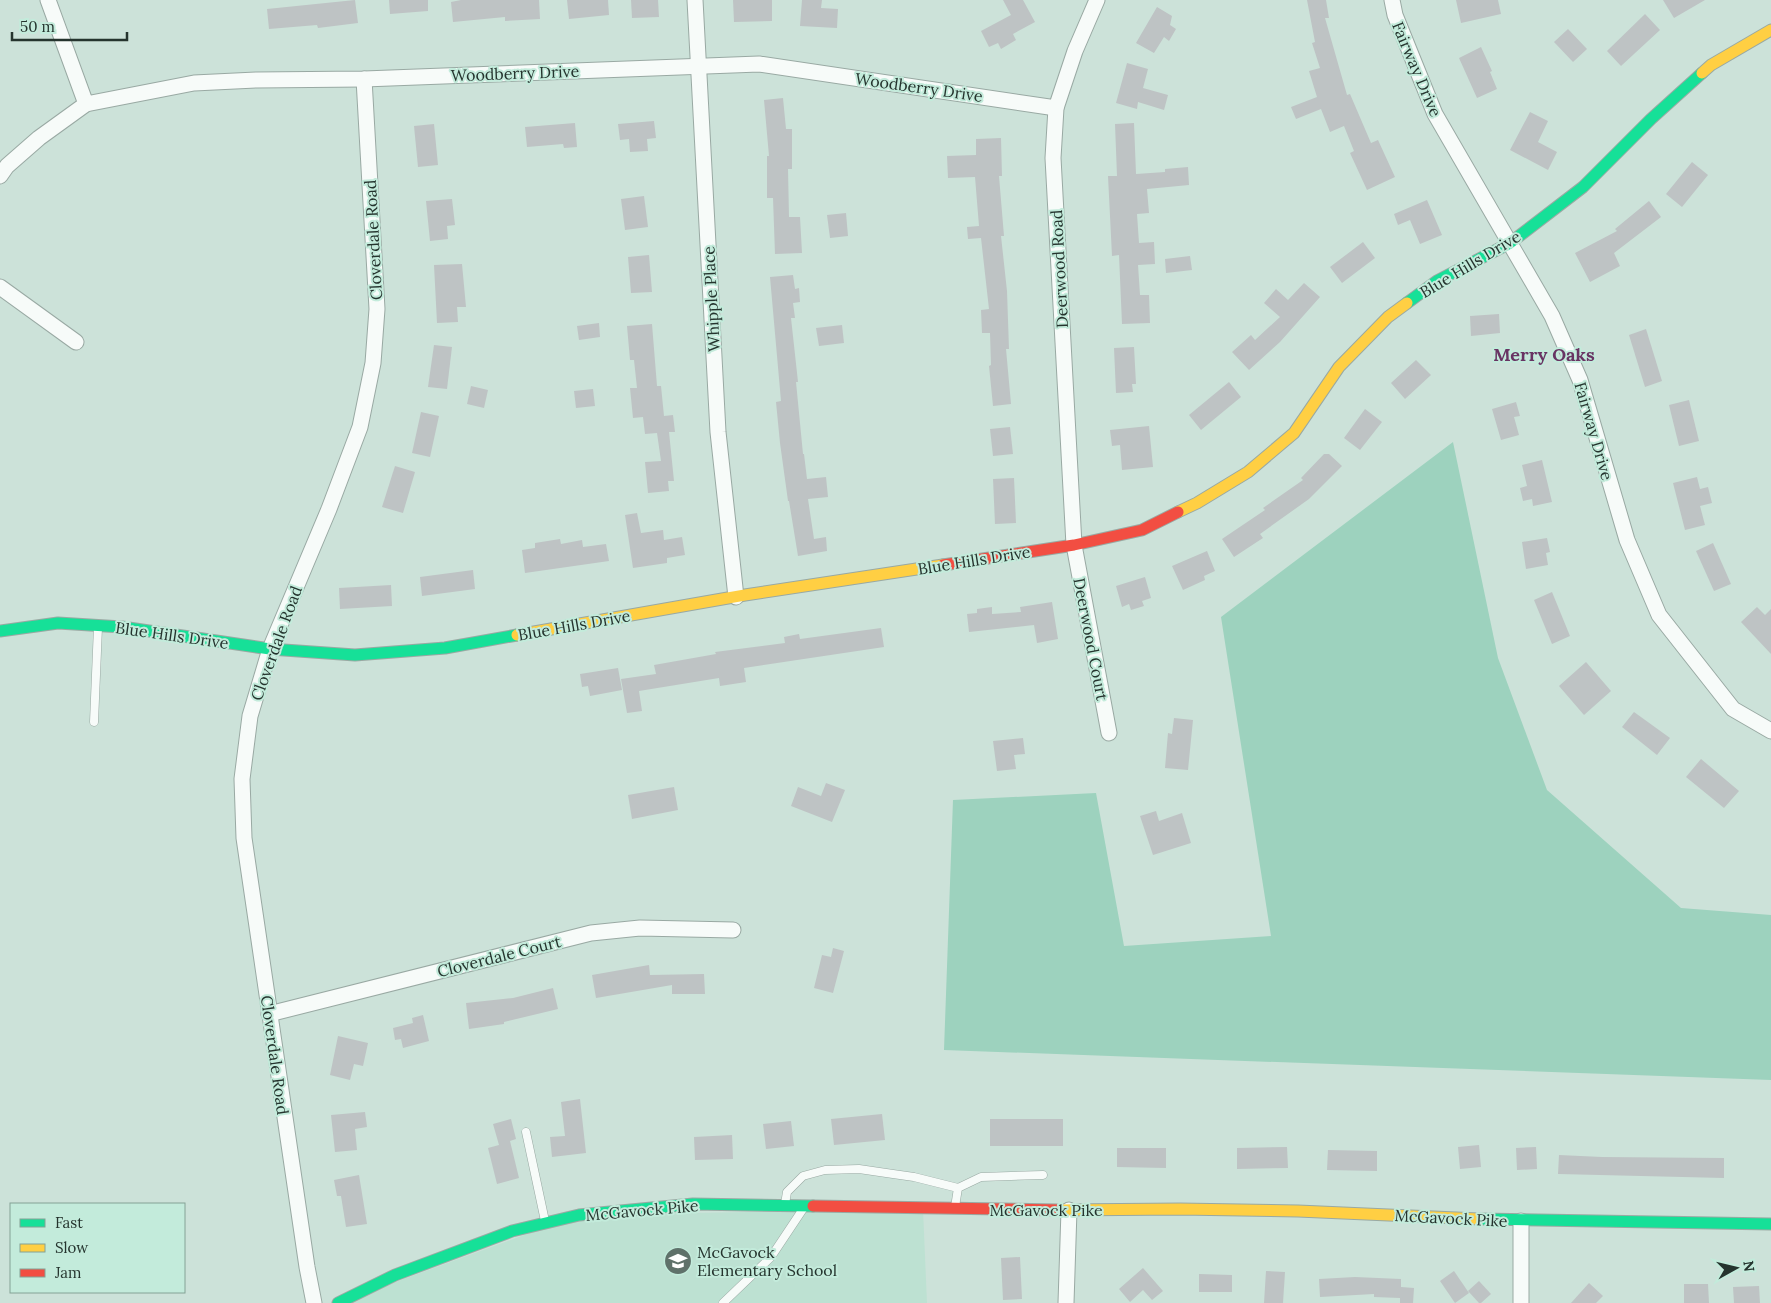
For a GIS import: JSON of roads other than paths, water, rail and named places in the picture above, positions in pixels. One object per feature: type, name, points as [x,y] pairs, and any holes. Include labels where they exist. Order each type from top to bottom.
[{"type":"street","points":[[48,0],[86,104]]},
{"type":"street","name":"Whipple Place","points":[[695,0],[718,432],[736,597]]},
{"type":"street","name":"Deerwood Road","points":[[1074,545],[1053,158],[1056,108],[1075,51],[1097,0]]},
{"type":"street","name":"Fairway Drive","points":[[1392,0],[1395,15],[1435,114],[1552,316],[1580,380],[1627,540],[1659,615],[1734,708],[1771,731]]},
{"type":"street","name":"Blue Hills Drive","points":[[0,631],[58,623],[122,626],[270,649],[355,655],[445,648],[736,597],[1074,545],[1142,530],[1197,503],[1248,472],[1294,433],[1340,367],[1388,317],[1438,281],[1510,242],[1583,188],[1651,119],[1712,65],[1771,30]]},
{"type":"street","name":"Woodberry Drive","points":[[0,176],[7,166],[39,138],[86,104],[194,83],[256,80],[364,79],[759,64],[1056,108]]},
{"type":"street","name":"Cloverdale Road","points":[[314,1303],[306,1267],[244,838],[242,779],[250,716],[270,649],[329,509],[360,427],[373,363],[377,309],[364,79]]},
{"type":"street","points":[[0,287],[76,342]]},
{"type":"street","name":"Deerwood Court","points":[[1074,545],[1109,733]]},
{"type":"street","name":"Cloverdale Court","points":[[269,1014],[591,933],[640,928],[733,930]]},
{"type":"street","name":"McGavock Pike","points":[[338,1303],[395,1275],[512,1231],[579,1215],[693,1204],[954,1209],[1288,1211],[1521,1222],[1771,1224]]},
{"type":"street","points":[[1066,1303],[1069,1210]]},
{"type":"street","points":[[1521,1222],[1521,1303]]},
{"type":"lane","points":[[94,722],[98,625]]},
{"type":"lane","points":[[526,1132],[545,1223]]},
{"type":"lane","points":[[784,1206],[787,1192],[803,1176],[825,1170],[859,1169],[914,1177],[958,1188],[981,1178],[1043,1175]]},
{"type":"lane","points":[[954,1209],[958,1188]]},
{"type":"lane","points":[[723,1303],[771,1257],[804,1207]]},
{"type":"place","name":"McGavock Elementary School","points":[[678,1261]]},
{"type":"district","name":"Merry Oaks","points":[[1544,355]]}]
